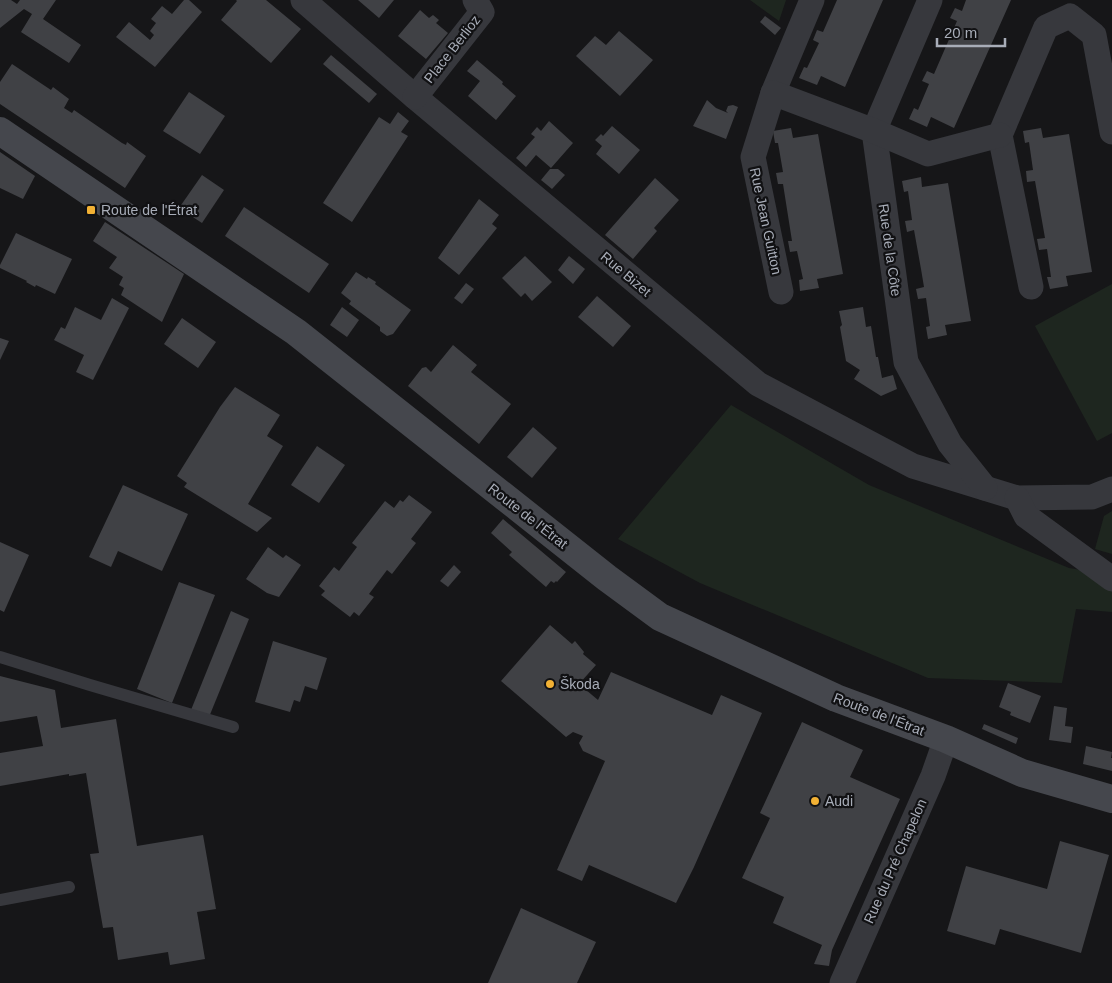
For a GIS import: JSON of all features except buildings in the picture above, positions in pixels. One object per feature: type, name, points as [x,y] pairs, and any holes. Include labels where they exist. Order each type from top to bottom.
[{"type":"main road","name":"Route de l'Étrat","points":[[0,131],[296,332],[607,578],[660,617],[836,698],[946,739],[1022,773],[1112,799]]},
{"type":"street","name":"Rue Bizet","points":[[303,0],[415,97],[758,384],[913,466],[1017,498],[1092,496],[1112,489]]},
{"type":"street","name":"Place Berlioz","points":[[415,97],[482,12],[476,0]]},
{"type":"street","name":"Rue Jean Guitton","points":[[781,292],[753,157],[772,93],[812,0]]},
{"type":"street","points":[[874,131],[930,0]]},
{"type":"street","points":[[1031,287],[1000,135],[1046,27],[1070,16],[1094,35],[1112,132]]},
{"type":"street","points":[[772,93],[874,131],[928,154],[1000,135]]},
{"type":"street","name":"Rue de la Côte","points":[[874,131],[906,362],[950,444],[985,488]]},
{"type":"street","points":[[1017,498],[1026,516],[1112,579]]},
{"type":"street","name":"Rue du Pré Chapelon","points":[[842,983],[933,776],[946,739]]},
{"type":"lane","points":[[0,657],[90,686],[233,727]]},
{"type":"lane","points":[[0,900],[69,887]]},
{"type":"shaded area","points":[[750,0],[786,0],[779,21]]},
{"type":"shaded area","points":[[1112,284],[1112,433],[1097,441],[1035,326]]},
{"type":"shaded area","points":[[731,405],[869,485],[1069,568],[1112,575],[1112,612],[1076,609],[1062,683],[928,678],[700,583],[618,539]]},
{"type":"shaded area","points":[[1112,511],[1112,554],[1095,549],[1104,516]]},
{"type":"place","name":"Route de l'Étrat","points":[[91,210]]},
{"type":"place","name":"Škoda","points":[[550,684]]},
{"type":"place","name":"Audi","points":[[815,801]]}]
